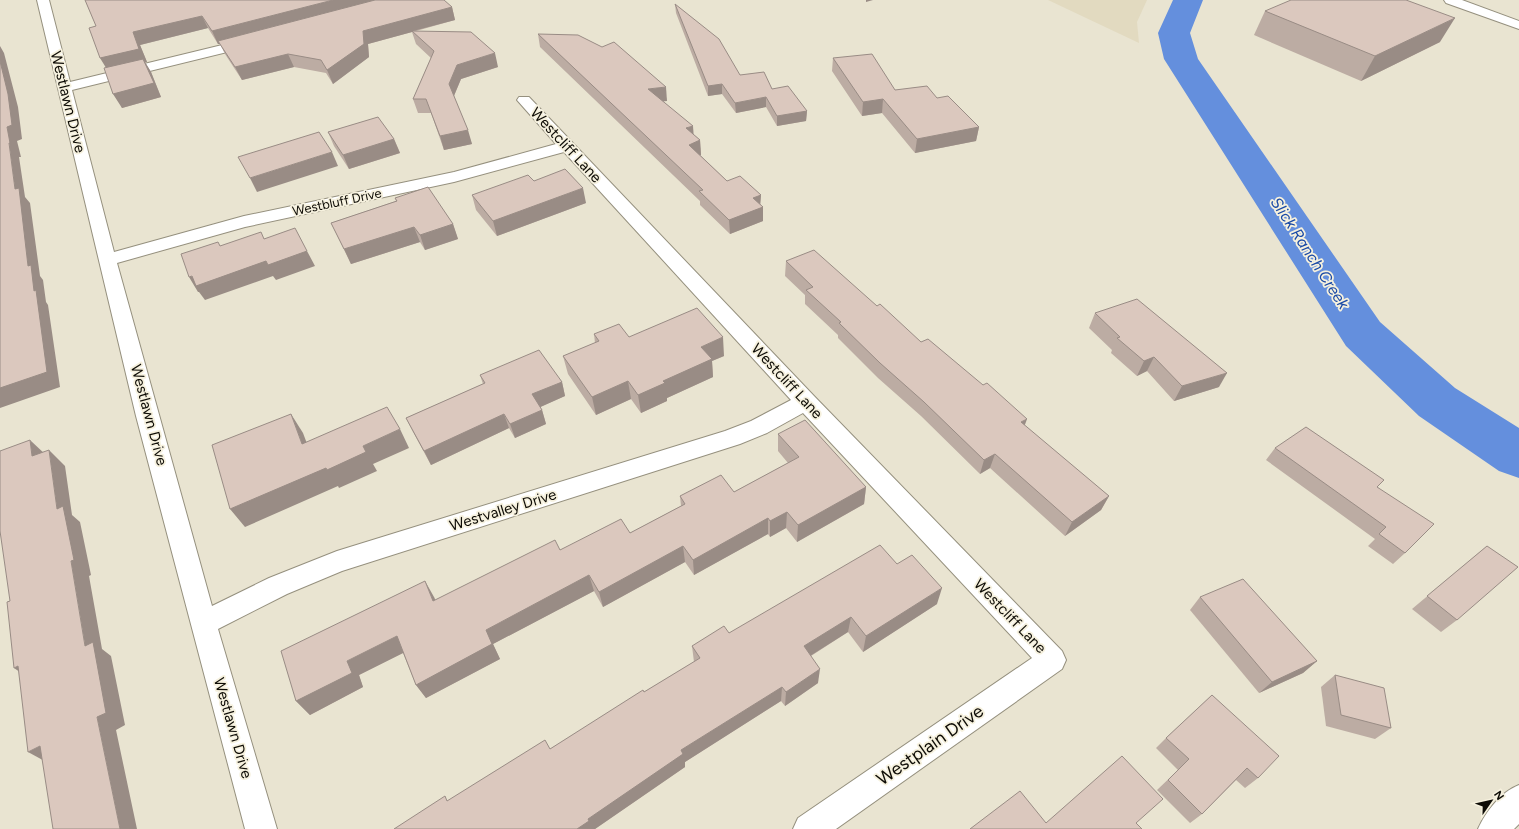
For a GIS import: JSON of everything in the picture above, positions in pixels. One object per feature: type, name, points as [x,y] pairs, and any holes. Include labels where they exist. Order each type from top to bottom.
[{"type":"street","name":"Westlawn Drive","points":[[43,0],[108,260],[203,623],[262,829]]},
{"type":"street","points":[[1450,0],[1517,22]]},
{"type":"street","points":[[64,88],[262,39]]},
{"type":"street","name":"Westcliff Lane","points":[[524,100],[806,402],[1052,660]]},
{"type":"street","name":"Westbluff Drive","points":[[108,260],[170,241],[262,217],[467,174],[535,157],[567,146]]},
{"type":"street","name":"Westvalley Drive","points":[[203,623],[278,586],[338,562],[732,438],[759,427],[806,402]]},
{"type":"street","name":"Westplain Drive","points":[[809,829],[1052,660]]},
{"type":"street","points":[[1494,829],[1519,800]]},
{"type":"shaded area","points":[[1048,0],[1147,0],[1137,22],[1139,43]]},
{"type":"building","points":[[85,0],[333,0],[212,31],[202,16],[133,32],[139,49],[100,58],[89,28],[96,26]]},
{"type":"building","points":[[375,0],[444,0],[452,7],[363,31],[364,44],[327,70],[321,60],[288,54],[235,67],[218,41]]},
{"type":"building","points":[[1291,0],[1406,0],[1455,18],[1375,56],[1265,11]]},
{"type":"building","points":[[675,4],[719,39],[740,75],[764,72],[772,89],[788,86],[807,111],[777,116],[766,97],[735,103],[722,84],[708,86]]},
{"type":"building","points":[[412,31],[471,32],[495,53],[457,65],[449,84],[468,130],[440,136],[426,99],[413,99],[434,51]]},
{"type":"building","points":[[538,34],[578,35],[602,47],[614,42],[666,87],[648,89],[693,126],[686,128],[700,140],[689,145],[727,181],[740,176],[761,195],[753,198],[763,207],[729,220],[699,191],[703,190]]},
{"type":"building","points":[[872,54],[895,90],[927,86],[937,98],[948,96],[979,127],[917,139],[883,99],[863,102],[833,58]]},
{"type":"building","points":[[143,59],[154,83],[113,94],[104,68]]},
{"type":"building","points":[[0,61],[8,94],[12,125],[7,127],[15,189],[19,188],[28,266],[31,265],[34,291],[36,290],[47,372],[0,388]]},
{"type":"building","points":[[378,117],[394,139],[343,155],[328,132]]},
{"type":"building","points":[[319,132],[332,152],[250,178],[238,157]]},
{"type":"building","points":[[565,169],[583,188],[493,221],[472,195],[528,175],[534,181]]},
{"type":"building","points":[[428,187],[453,224],[420,235],[414,227],[344,249],[331,223],[397,201],[395,198]]},
{"type":"building","points":[[295,228],[307,251],[268,265],[266,261],[196,286],[192,276],[189,277],[181,254],[218,242],[220,246],[261,232],[264,239]]},
{"type":"building","points":[[814,250],[877,306],[880,304],[921,342],[928,339],[983,385],[987,383],[1027,419],[1021,422],[1109,496],[1072,522],[995,454],[984,460],[924,402],[880,363],[839,323],[841,322],[806,290],[813,287],[786,261]]},
{"type":"building","points":[[1137,299],[1227,373],[1182,386],[1154,357],[1144,361],[1117,338],[1120,337],[1095,313]]},
{"type":"building","points":[[697,308],[723,337],[701,347],[712,359],[663,381],[665,383],[638,395],[628,381],[592,397],[563,356],[599,341],[594,334],[619,324],[629,337]]},
{"type":"building","points":[[539,350],[562,382],[532,394],[542,410],[510,424],[504,414],[424,451],[406,418],[485,383],[480,375]]},
{"type":"building","points":[[387,407],[400,429],[363,446],[366,452],[327,470],[326,468],[230,509],[212,445],[291,414],[302,444]]},
{"type":"building","points":[[805,420],[866,487],[798,525],[787,512],[770,521],[768,518],[693,560],[683,546],[599,592],[589,575],[486,630],[492,644],[416,685],[397,636],[347,661],[352,673],[296,701],[281,651],[425,581],[433,601],[555,540],[560,550],[621,519],[630,533],[685,504],[680,496],[721,475],[734,492],[799,457],[778,434]]},
{"type":"building","points":[[1306,427],[1384,480],[1377,487],[1434,524],[1405,553],[1379,534],[1386,527],[1275,448]]},
{"type":"building","points":[[30,440],[32,456],[49,450],[57,509],[63,506],[74,560],[71,561],[85,646],[93,642],[106,713],[97,717],[120,829],[53,829],[40,746],[28,752],[18,666],[14,668],[7,602],[10,601],[0,531],[0,451]]},
{"type":"building","points":[[880,545],[897,564],[912,555],[942,588],[866,636],[851,617],[804,646],[820,669],[786,692],[782,687],[681,750],[683,754],[588,819],[589,821],[577,829],[394,829],[445,796],[447,801],[545,740],[550,749],[643,690],[644,692],[700,658],[692,646],[724,626],[729,633]]},
{"type":"building","points":[[1487,546],[1518,567],[1457,620],[1427,596]]},
{"type":"building","points":[[1243,579],[1317,661],[1272,682],[1200,597]]},
{"type":"building","points":[[1335,675],[1384,688],[1391,728],[1341,715]]},
{"type":"building","points":[[1212,695],[1279,756],[1258,778],[1247,768],[1202,814],[1168,780],[1189,759],[1166,738]]},
{"type":"building","points":[[1122,756],[1163,799],[1136,823],[1142,829],[970,829],[1020,791],[1046,823]]},
{"type":"waterway","name":"Slick Ranch Creek","points":[[1188,0],[1174,33],[1181,59],[1363,334],[1437,402],[1519,456]]}]
